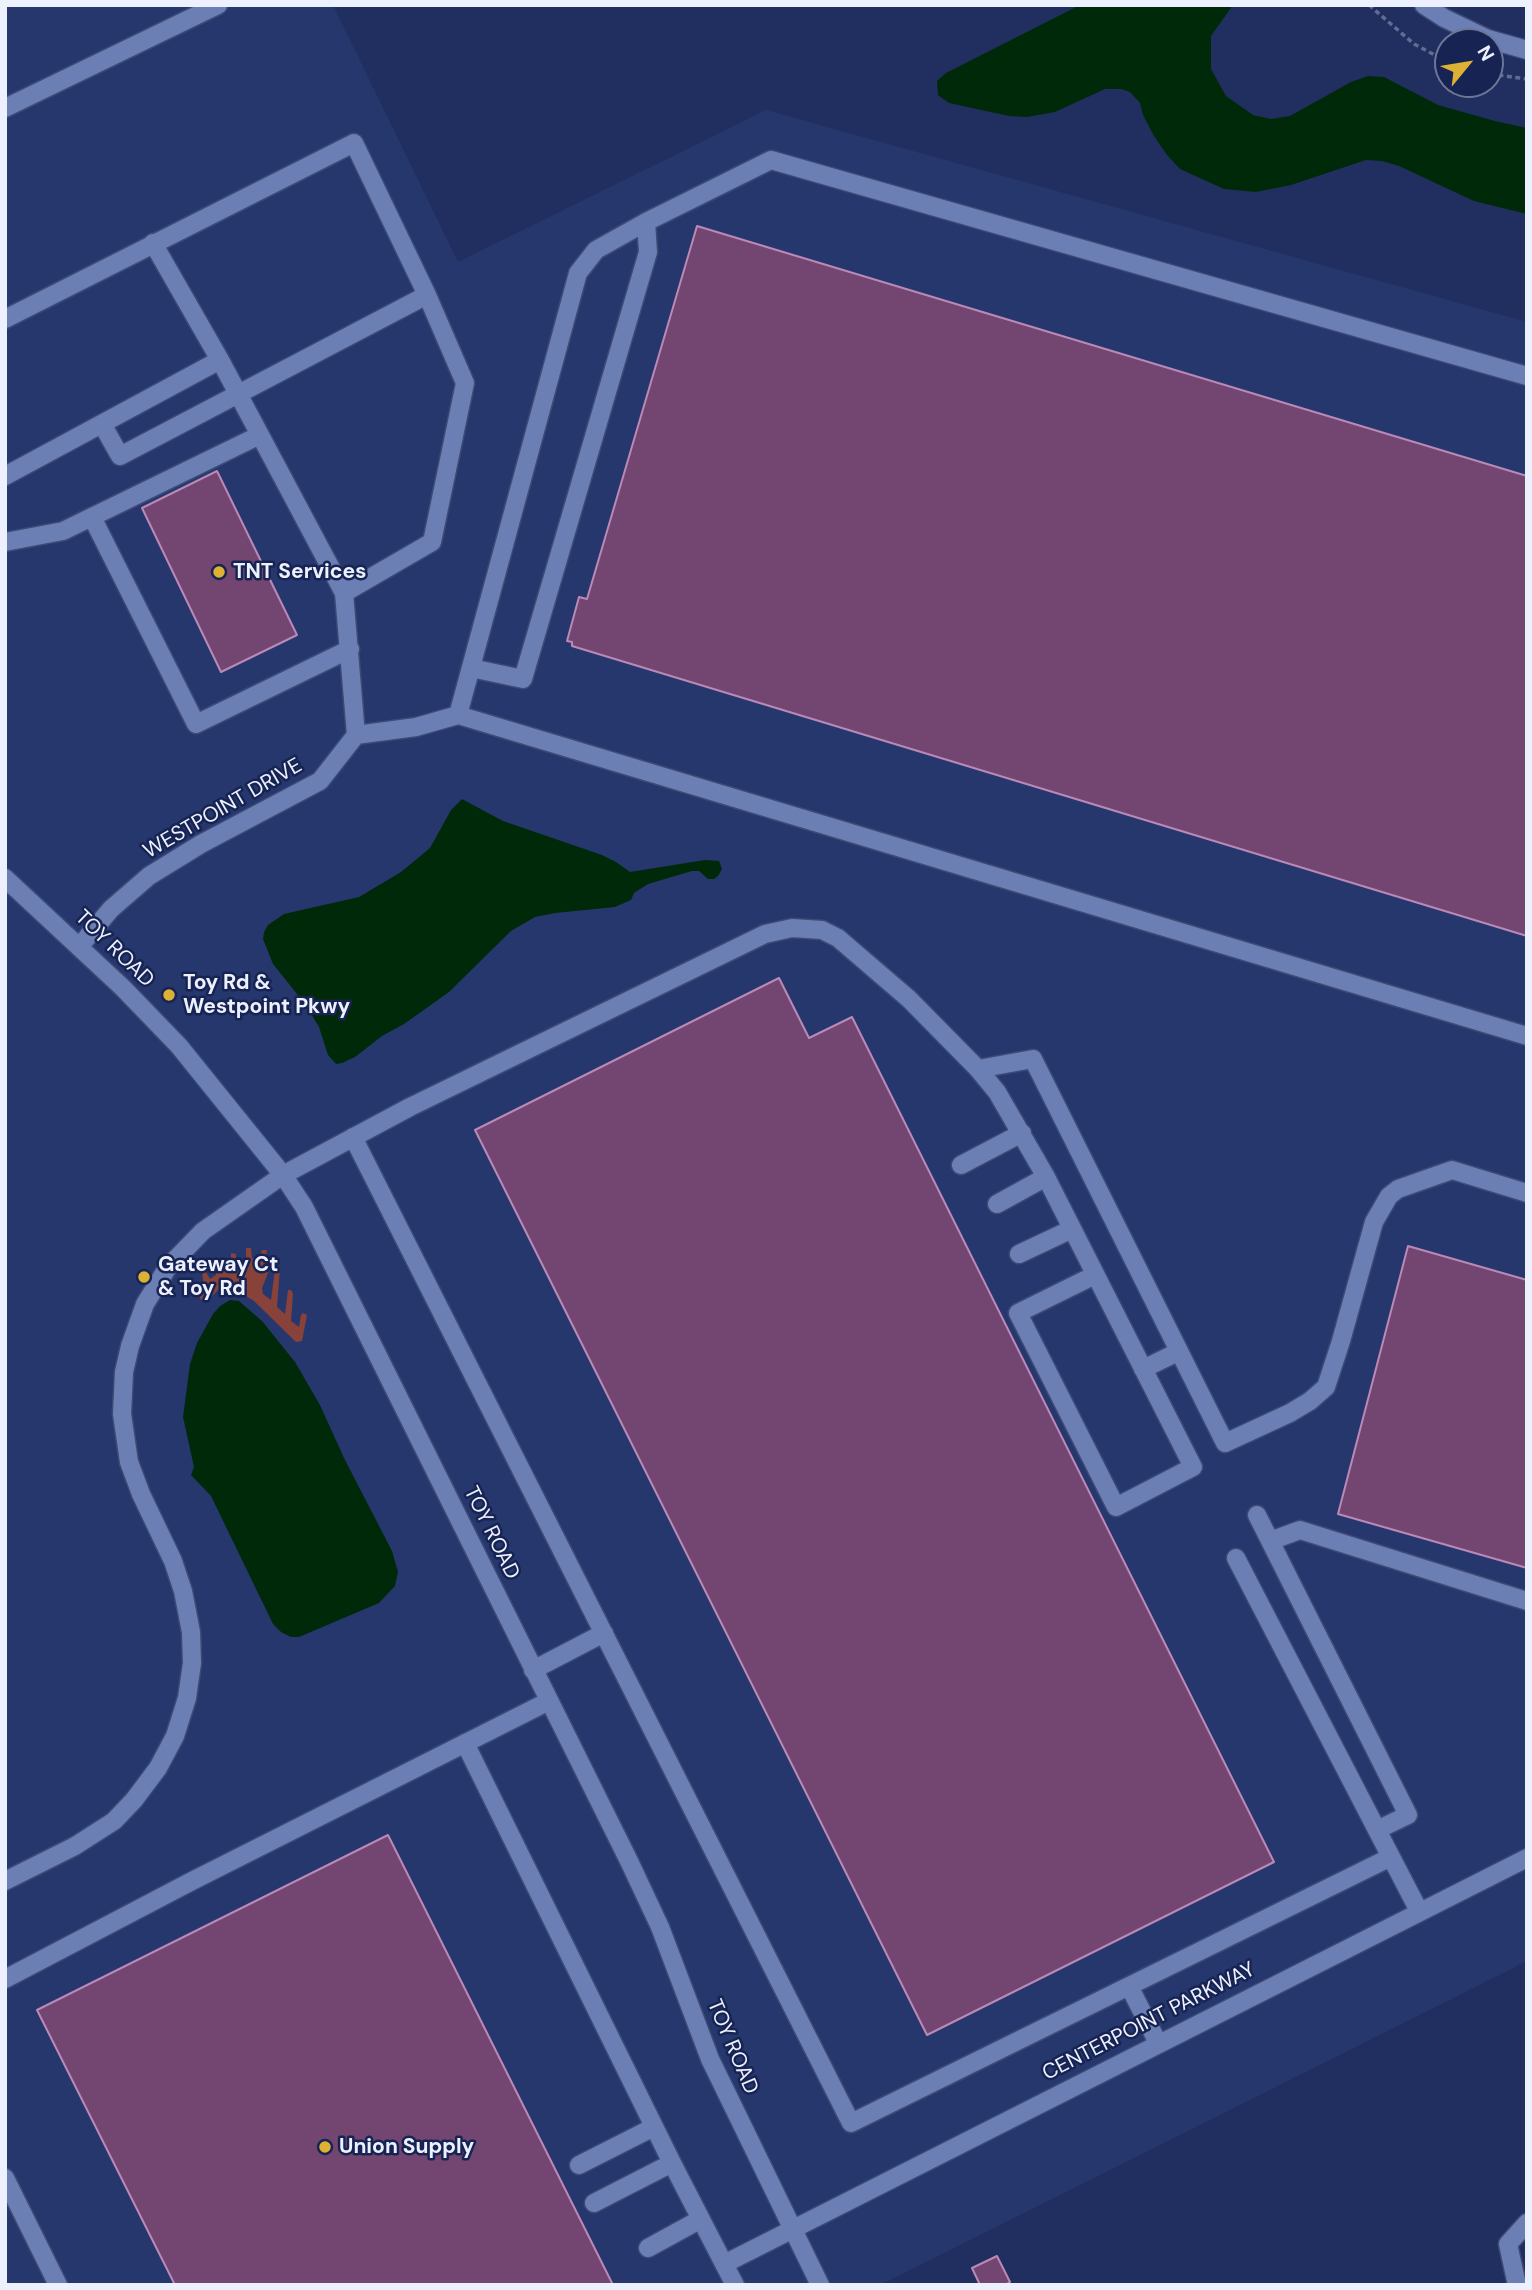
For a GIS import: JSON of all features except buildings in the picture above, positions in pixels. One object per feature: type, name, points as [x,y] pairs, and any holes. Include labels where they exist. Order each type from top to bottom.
[{"type":"street","points":[[5,108],[218,5]]},
{"type":"street","points":[[1424,5],[1465,29],[1527,50]]},
{"type":"street","points":[[5,319],[354,143],[427,295],[465,383],[432,542],[344,593]]},
{"type":"street","points":[[458,715],[578,273],[596,250],[771,160],[1527,376]]},
{"type":"street","points":[[471,668],[523,679],[648,251],[646,222]]},
{"type":"street","points":[[153,243],[239,394],[344,593],[356,735],[416,727],[458,715],[1527,1036]]},
{"type":"street","points":[[102,424],[120,456],[427,295]]},
{"type":"street","points":[[5,476],[220,360]]},
{"type":"street","points":[[5,542],[63,531],[260,435]]},
{"type":"street","points":[[92,517],[196,724],[350,649]]},
{"type":"street","name":"WESTPOINT DRIVE","points":[[79,947],[111,909],[149,876],[201,844],[320,781],[356,735]]},
{"type":"street","name":"TOY ROAD","points":[[5,878],[179,1046],[284,1175],[327,1249],[660,1927],[710,2059],[820,2285]]},
{"type":"street","points":[[5,1881],[75,1846],[114,1821],[158,1768],[175,1736],[187,1698],[192,1663],[191,1632],[183,1591],[173,1561],[129,1462],[122,1413],[124,1372],[145,1304],[168,1267],[212,1224],[284,1175],[410,1107],[765,934],[792,928],[822,930],[838,938],[909,999],[978,1069],[997,1092],[1022,1133],[1072,1228],[1193,1467],[1116,1507],[1018,1312],[1095,1275]]},
{"type":"street","points":[[978,1069],[1033,1059],[1225,1443],[1290,1413],[1326,1387],[1374,1222],[1390,1196],[1398,1189],[1452,1170],[1527,1192]]},
{"type":"street","points":[[961,1165],[1022,1133]]},
{"type":"street","points":[[353,1137],[851,2123],[1391,1857]]},
{"type":"street","points":[[997,1204],[1046,1177]]},
{"type":"street","points":[[1019,1254],[1072,1228]]},
{"type":"street","points":[[1143,1369],[1178,1352]]},
{"type":"street","points":[[1257,1515],[1408,1815],[1377,1830]]},
{"type":"street","points":[[1270,1541],[1300,1530],[1527,1601]]},
{"type":"street","points":[[1236,1558],[1419,1911]]},
{"type":"street","points":[[533,1670],[604,1633]]},
{"type":"street","points":[[5,1979],[549,1700]]},
{"type":"street","points":[[465,1743],[735,2285]]},
{"type":"street","name":"CENTERPOINT PARKWAY","points":[[724,2264],[1527,1858]]},
{"type":"street","points":[[1129,1986],[1158,2043]]},
{"type":"street","points":[[579,2165],[654,2127]]},
{"type":"street","points":[[594,2203],[672,2163]]},
{"type":"street","points":[[5,2178],[58,2285]]},
{"type":"street","points":[[648,2248],[701,2219]]},
{"type":"street","points":[[1517,2285],[1508,2244],[1527,2223]]},
{"type":"path","points":[[1369,5],[1414,44],[1434,55]]},
{"type":"path","points":[[1504,76],[1527,79]]},
{"type":"shaded area","points":[[5,5],[333,5],[458,262],[766,110],[1527,322],[1527,1961],[880,2285],[5,2285]]},
{"type":"shaded area","points":[[1080,5],[1233,5],[1211,36],[1211,69],[1226,96],[1253,115],[1271,119],[1290,116],[1351,82],[1368,76],[1384,77],[1438,105],[1527,128],[1527,214],[1474,201],[1399,166],[1382,161],[1366,160],[1291,185],[1256,192],[1224,189],[1180,169],[1154,136],[1140,103],[1130,92],[1121,89],[1105,89],[1055,112],[1027,117],[1009,116],[949,103],[938,95],[937,81],[946,73]]},
{"type":"shaded area","points":[[462,799],[503,821],[602,855],[630,872],[705,860],[719,861],[722,869],[714,879],[708,879],[699,871],[692,871],[648,884],[634,893],[631,900],[615,907],[535,917],[511,931],[449,992],[355,1057],[336,1064],[328,1055],[319,1027],[305,1004],[273,964],[263,939],[264,932],[268,925],[284,914],[359,897],[401,872],[430,848],[451,810]]},
{"type":"shaded area","points":[[246,1248],[251,1248],[252,1258],[259,1260],[262,1250],[267,1250],[265,1265],[268,1273],[262,1288],[263,1294],[271,1300],[275,1269],[280,1267],[277,1307],[285,1314],[288,1290],[291,1290],[291,1321],[299,1327],[301,1315],[307,1315],[302,1341],[296,1342],[254,1301],[232,1287],[221,1287],[209,1299],[201,1300],[198,1293],[204,1284],[202,1274],[206,1272],[210,1279],[216,1275],[219,1262],[223,1270],[230,1271],[231,1253],[236,1254],[238,1265],[246,1258]]},
{"type":"shaded area","points":[[230,1300],[239,1301],[262,1321],[295,1362],[320,1405],[392,1551],[398,1572],[395,1586],[379,1603],[299,1637],[291,1637],[281,1632],[273,1624],[211,1496],[191,1475],[194,1467],[183,1417],[190,1364],[197,1343],[213,1314]]},
{"type":"place","name":"TNT Services","points":[[219,572]]},
{"type":"place","name":"Toy Rd & Westpoint Pkwy","points":[[169,995]]},
{"type":"place","name":"Gateway Ct & Toy Rd","points":[[144,1277]]},
{"type":"place","name":"Union Supply","points":[[325,2147]]}]
